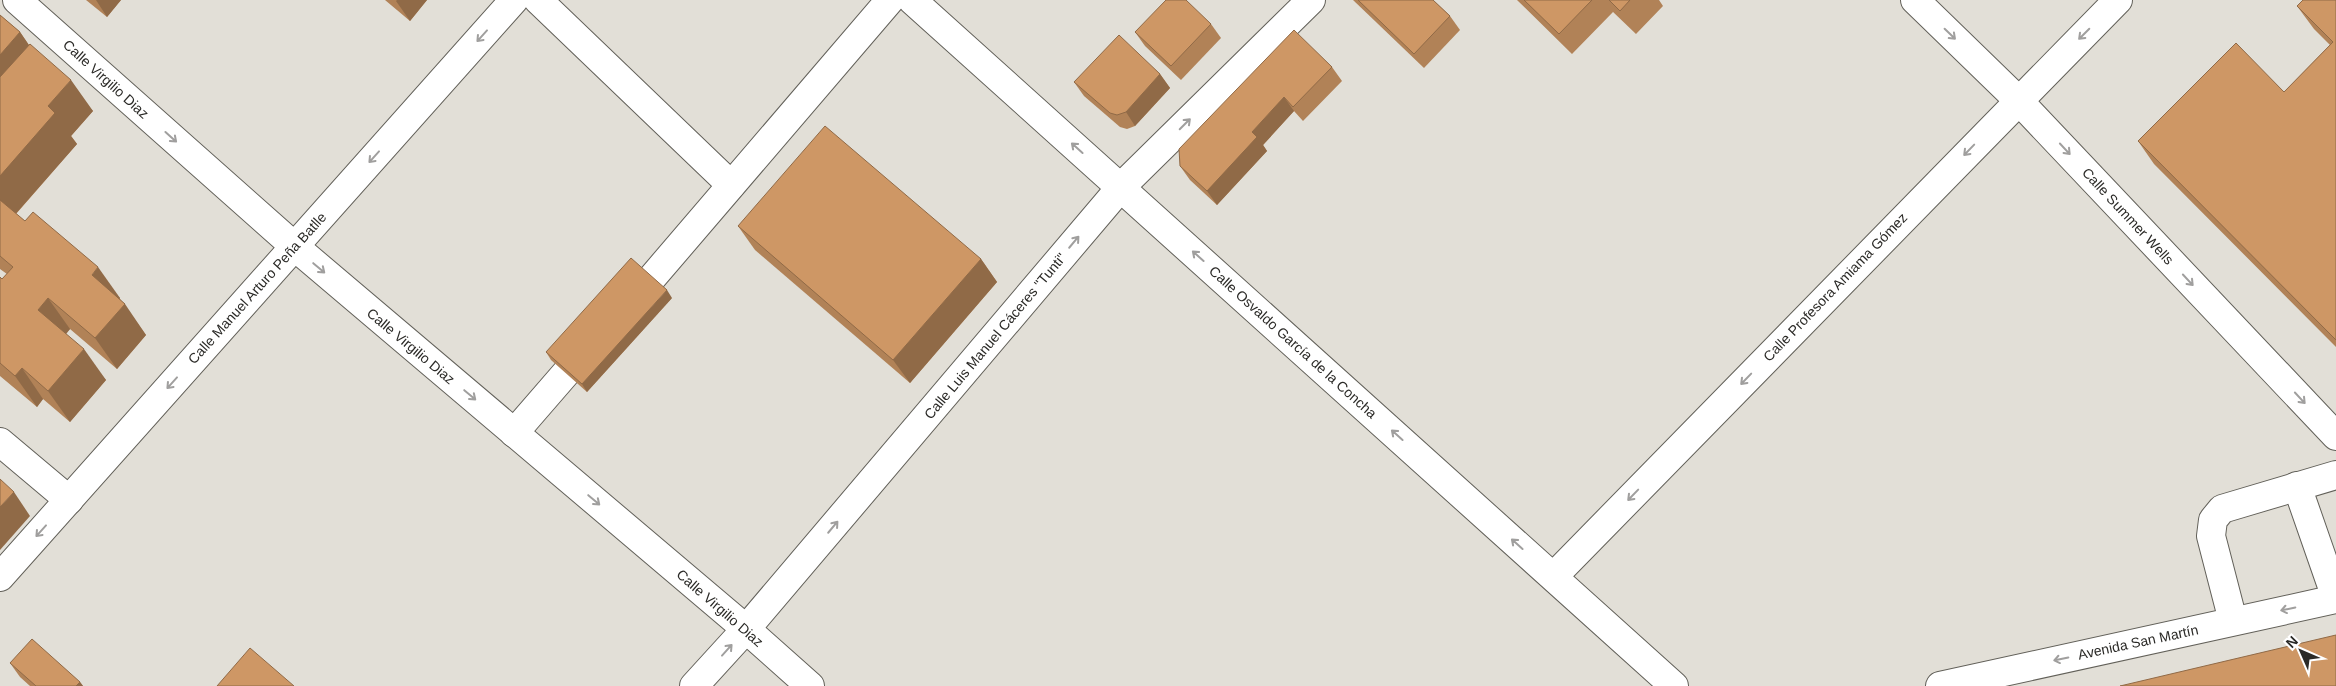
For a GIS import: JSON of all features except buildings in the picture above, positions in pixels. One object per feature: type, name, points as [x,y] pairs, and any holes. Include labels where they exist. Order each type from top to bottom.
[{"type":"street","name":"Calle Virgilio Diaz","points":[[17,0],[294,246],[746,629],[810,686]]},
{"type":"street","name":"Calle Manuel Arturo Peña Batlle","points":[[0,577],[514,0]]},
{"type":"street","points":[[538,0],[731,185]]},
{"type":"street","points":[[651,279],[890,0]]},
{"type":"street","name":"Calle Osvaldo García de la Concha","points":[[912,0],[1674,686]]},
{"type":"street","name":"Calle Luis Manuel Cáceres \"Tunti\"","points":[[694,686],[746,629],[1121,187],[1311,0]]},
{"type":"street","name":"Calle Summer Wells","points":[[1915,0],[2018,100],[2336,436]]},
{"type":"street","name":"Calle Profesora Amiama Gómez","points":[[1554,576],[2118,0]]},
{"type":"street","points":[[514,432],[566,373]]},
{"type":"street","points":[[0,442],[68,500]]},
{"type":"street","points":[[2233,621],[2211,536],[2213,520],[2222,509],[2336,475]]},
{"type":"street","points":[[2297,486],[2336,599]]},
{"type":"street","name":"Avenida San Martín","points":[[1940,686],[2336,599]]}]
